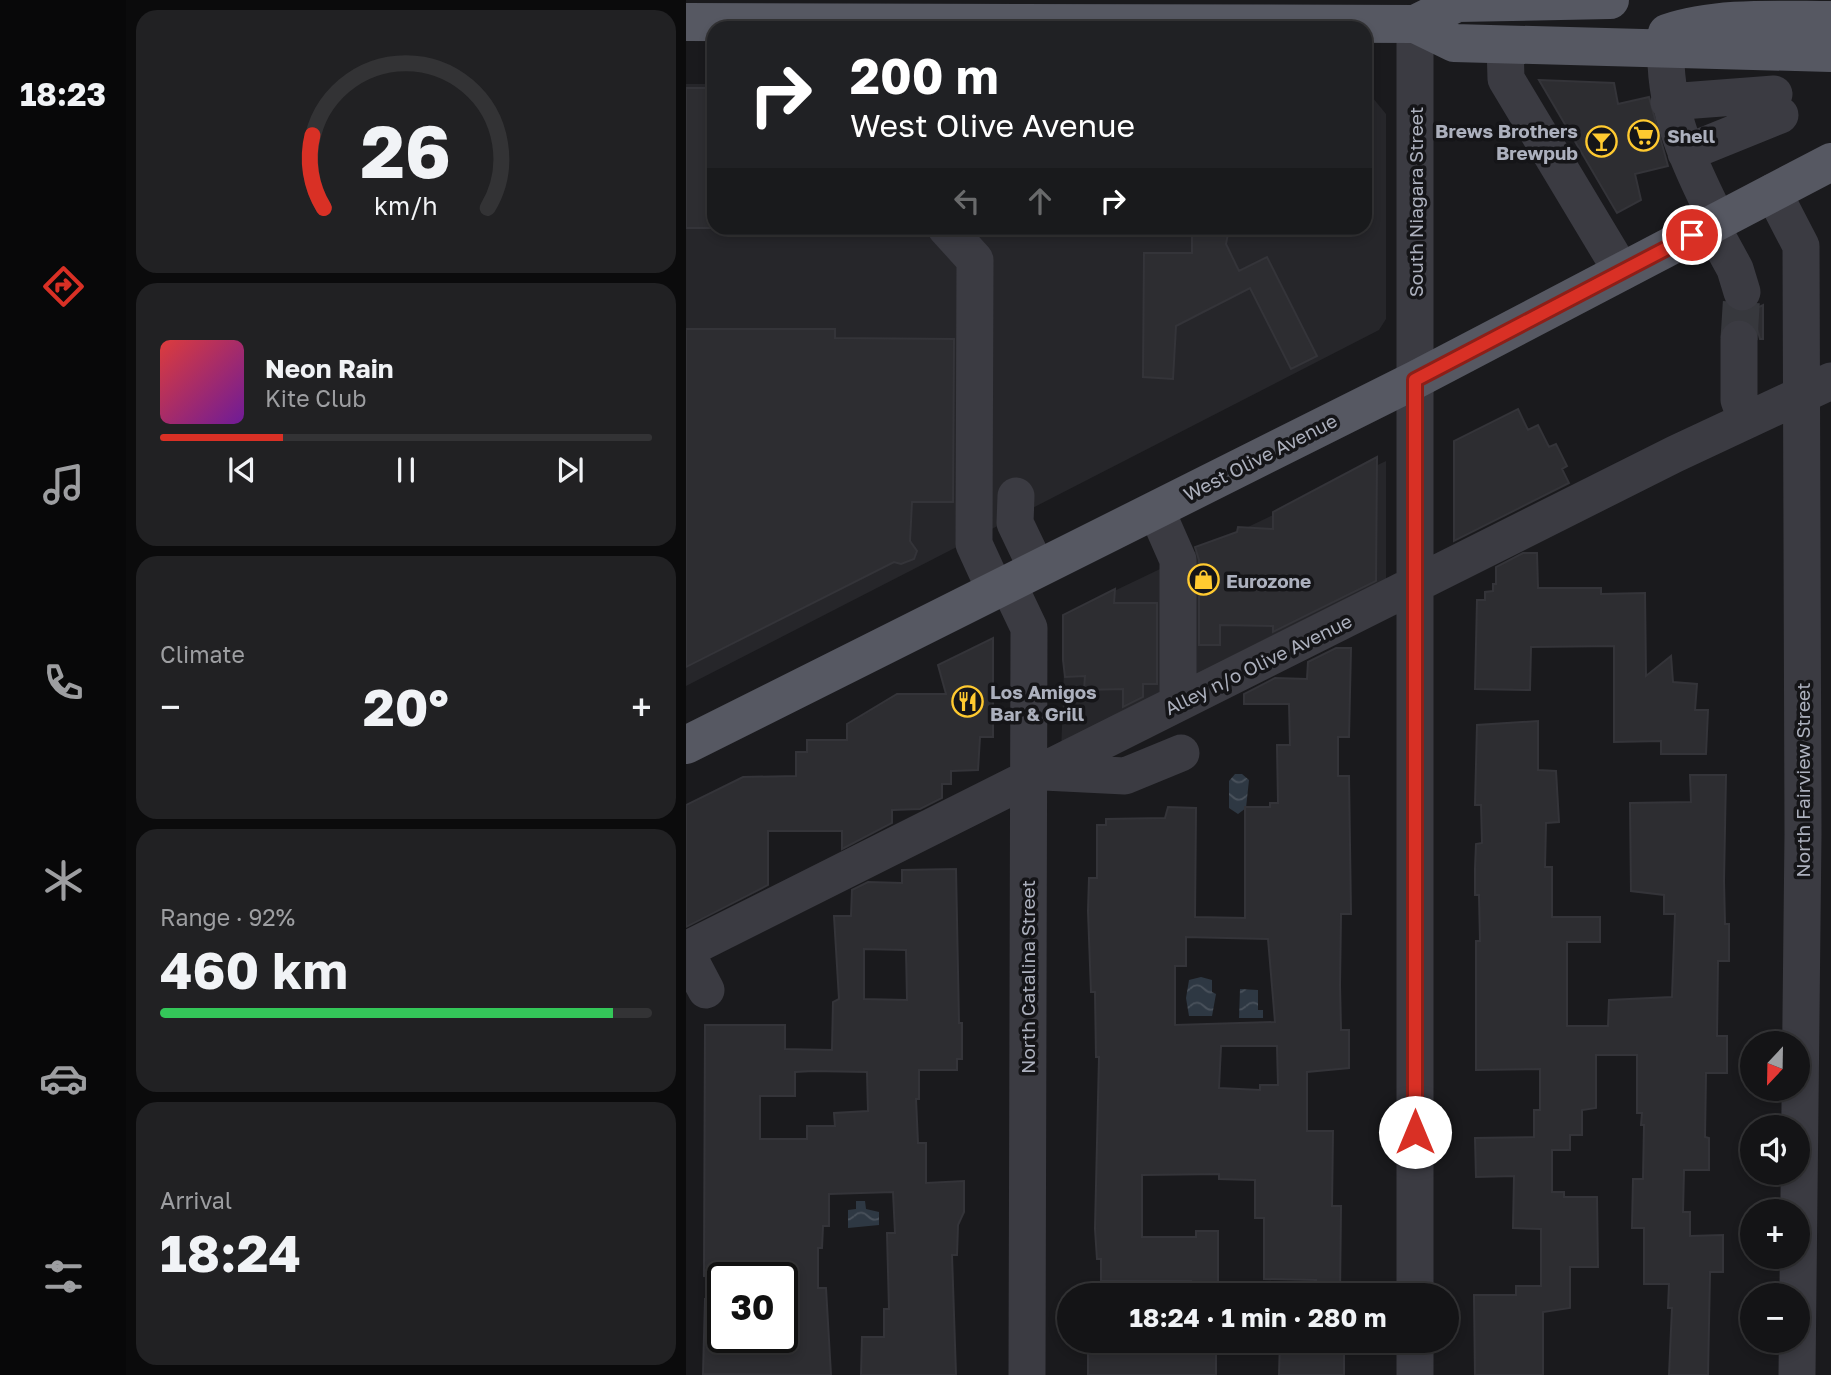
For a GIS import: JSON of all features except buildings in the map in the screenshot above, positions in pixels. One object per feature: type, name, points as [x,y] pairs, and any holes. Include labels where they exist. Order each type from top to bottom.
[{"type":"main road","points":[[1415,24],[1457,3],[1611,0]]},
{"type":"main road","points":[[943,21],[1022,11],[1287,12],[1415,24],[1454,43],[1648,50],[1830,46]]},
{"type":"main road","points":[[686,22],[707,23]]},
{"type":"main road","name":"West Olive Avenue","points":[[688,739],[1013,581],[1415,380],[1715,223],[1830,159]]},
{"type":"street","name":"South Niagara Street","points":[[1415,24],[1415,1283]]},
{"type":"street","points":[[1504,45],[1506,79],[1622,272]]},
{"type":"street","points":[[1648,50],[1665,78],[1669,102],[1686,153],[1735,269],[1742,292]]},
{"type":"street","points":[[1669,102],[1777,104],[1686,153]]},
{"type":"street","name":"North Fairview Street","points":[[1773,192],[1801,246],[1817,387],[1803,475],[1817,834],[1802,901],[1797,1375]]},
{"type":"street","points":[[952,235],[975,260],[981,341],[974,544],[1013,581]]},
{"type":"street","points":[[1739,339],[1739,400],[1746,419]]},
{"type":"street","name":"Alley n/o Olive Avenue","points":[[686,951],[1746,419],[1817,387]]},
{"type":"street","points":[[1803,475],[1831,518]]},
{"type":"street","points":[[1013,581],[1016,496]]},
{"type":"street","points":[[1156,510],[1178,560],[1178,703]]},
{"type":"street","name":"North Catalina Street","points":[[1013,581],[1029,628],[1035,776],[1027,1375]]},
{"type":"street","points":[[1035,776],[1125,776],[1181,753]]},
{"type":"street","points":[[1802,901],[1824,873],[1831,871]]},
{"type":"street","points":[[686,951],[706,990]]},
{"type":"street","points":[[1415,1353],[1415,1375]]},
{"type":"shaded area","points":[[686,84],[707,84],[707,235],[1372,235],[1372,97],[1386,114],[1386,319],[1379,330],[686,686]]},
{"type":"shaded area","points":[[1386,461],[1386,586],[1061,754],[1066,614]]},
{"type":"water","points":[[1235,774],[1242,774],[1249,780],[1246,808],[1238,814],[1229,808],[1229,781]]},
{"type":"water","points":[[1201,977],[1212,980],[1212,992],[1216,994],[1212,1016],[1189,1016],[1186,998],[1189,980]]},
{"type":"water","points":[[1240,989],[1258,990],[1258,1010],[1263,1010],[1263,1018],[1239,1018]]},
{"type":"water","points":[[856,1201],[865,1201],[866,1209],[879,1212],[879,1225],[848,1228],[848,1210],[856,1209]]},
{"type":"tunnel","points":[[1739,339],[1742,292]]},
{"type":"place","name":"Shell","points":[[1644,135]]},
{"type":"place","name":"Brews Brothers Brewpub","points":[[1601,141]]},
{"type":"place","name":"Eurozone","points":[[1203,580]]},
{"type":"place","name":"Los Amigos Bar & Grill","points":[[967,702]]},
{"type":"route","points":[[1415,1132],[1415,380],[1692,235]]}]
